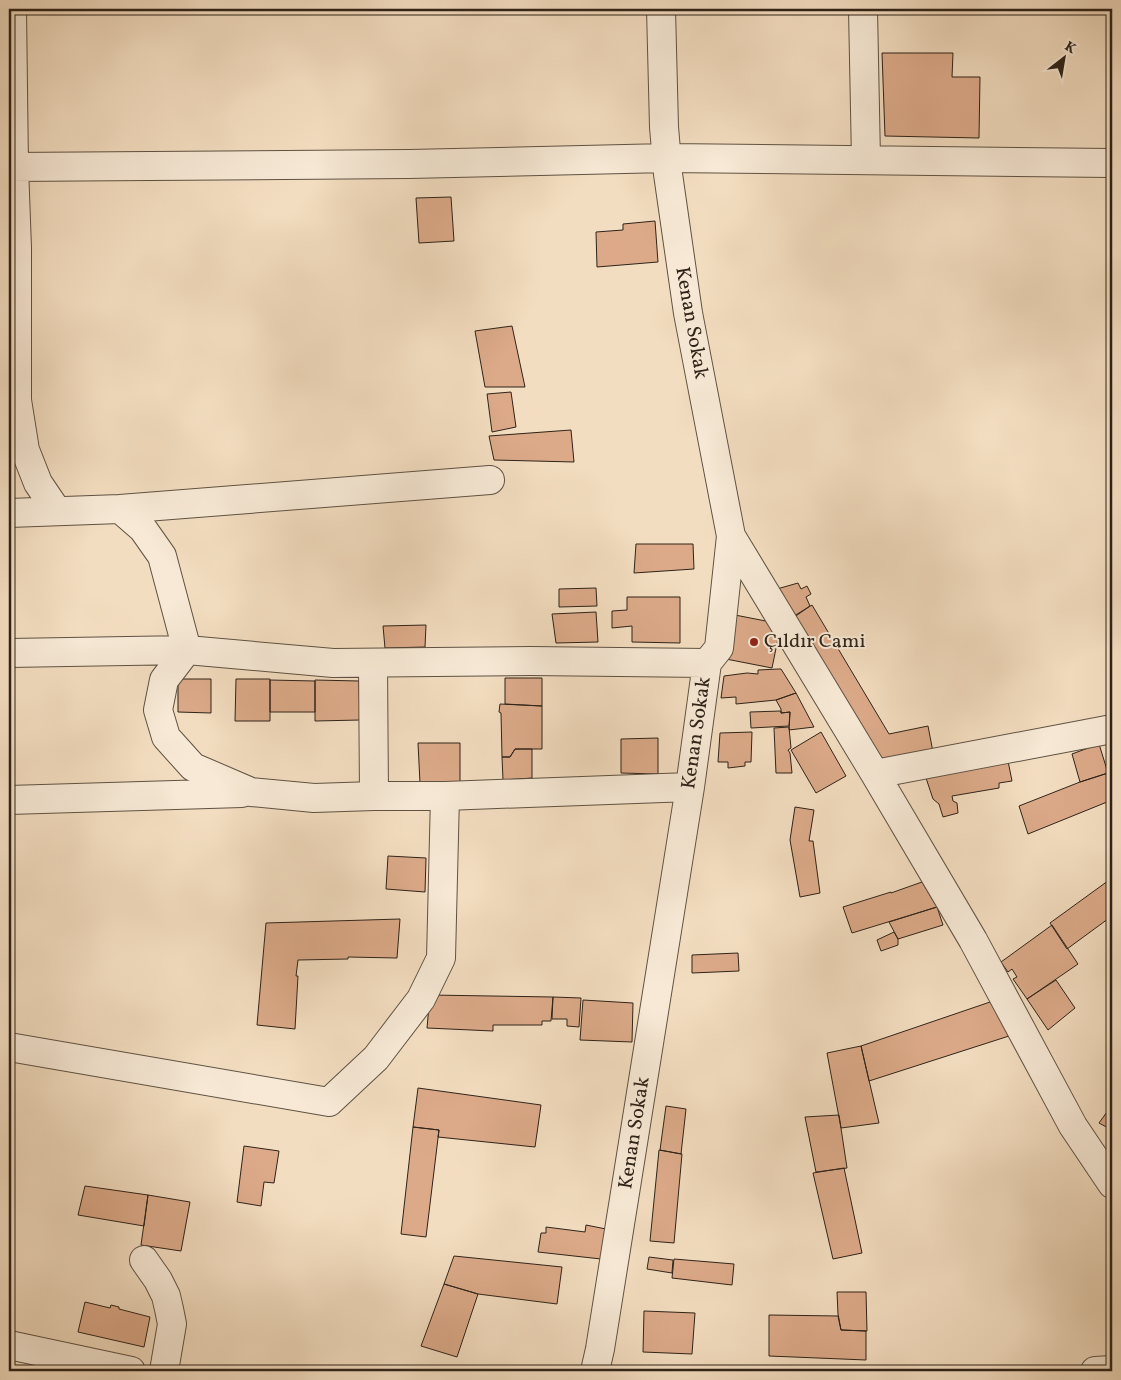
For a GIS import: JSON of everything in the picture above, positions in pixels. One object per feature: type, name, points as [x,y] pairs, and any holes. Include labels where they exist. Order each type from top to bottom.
[{"type":"street","points":[[12,9],[12,167],[18,248],[17,400],[25,450],[38,483],[57,511]]},
{"type":"street","name":"Kenan Sokak","points":[[595,1371],[690,787],[707,663],[719,648],[731,536],[688,314],[667,158],[664,127],[661,9]]},
{"type":"street","points":[[863,9],[866,160]]},
{"type":"street","points":[[12,167],[419,163],[667,158],[1112,163]]},
{"type":"street","points":[[9,513],[120,508],[490,480]]},
{"type":"street","points":[[120,508],[143,529],[162,556],[188,650]]},
{"type":"street","points":[[731,536],[973,940],[1073,1126],[1112,1184]]},
{"type":"street","points":[[188,650],[164,680],[158,710],[166,737],[193,767],[251,792]]},
{"type":"street","points":[[9,653],[188,650],[334,663],[530,661],[707,663]]},
{"type":"street","points":[[373,663],[374,796]]},
{"type":"street","points":[[875,774],[1112,729]]},
{"type":"street","points":[[9,800],[251,792],[314,798],[445,796],[690,787]]},
{"type":"street","points":[[9,1047],[329,1102],[376,1058],[421,999],[441,958],[445,796]]},
{"type":"street","points":[[144,1260],[158,1280],[166,1296],[172,1324],[164,1371]]},
{"type":"street","points":[[9,1345],[131,1371]]},
{"type":"street","points":[[1095,1371],[1112,1370]]},
{"type":"building","points":[[882,53],[953,53],[952,77],[980,77],[979,138],[885,136]]},
{"type":"building","points":[[451,197],[454,241],[419,243],[416,198]]},
{"type":"building","points":[[655,221],[658,262],[597,267],[596,232],[623,230],[623,224]]},
{"type":"building","points":[[512,326],[525,387],[485,387],[475,331]]},
{"type":"building","points":[[511,392],[516,427],[492,432],[487,394]]},
{"type":"building","points":[[571,430],[574,462],[494,460],[489,436]]},
{"type":"building","points":[[636,544],[693,544],[694,569],[634,573]]},
{"type":"building","points":[[798,583],[801,589],[807,586],[811,594],[806,597],[810,606],[793,618],[777,589]]},
{"type":"building","points":[[596,588],[597,606],[559,607],[559,589]]},
{"type":"building","points":[[627,597],[680,597],[680,643],[632,642],[632,626],[612,628],[612,611],[627,610]]},
{"type":"building","points":[[812,605],[889,734],[928,726],[933,752],[878,762],[794,616]]},
{"type":"building","points":[[596,612],[598,642],[556,643],[552,614]]},
{"type":"building","name":"Çıldır Cami","points":[[735,615],[781,624],[772,668],[726,659]]},
{"type":"building","points":[[426,625],[425,647],[385,648],[383,626]]},
{"type":"building","points":[[781,669],[796,693],[776,700],[736,704],[736,697],[721,698],[724,676],[747,673],[758,674],[758,670]]},
{"type":"building","points":[[505,678],[542,678],[542,706],[505,704]]},
{"type":"building","points":[[178,679],[211,679],[211,713],[178,712]]},
{"type":"building","points":[[236,679],[270,679],[270,721],[235,721]]},
{"type":"building","points":[[270,680],[315,681],[315,712],[270,712]]},
{"type":"building","points":[[315,680],[359,681],[360,720],[315,721]]},
{"type":"building","points":[[796,693],[814,727],[789,730],[790,712],[781,713],[776,700]]},
{"type":"building","points":[[500,704],[542,706],[542,749],[515,749],[510,757],[502,757]]},
{"type":"building","points":[[781,711],[781,713],[790,712],[789,726],[751,728],[750,712]]},
{"type":"building","points":[[789,727],[791,748],[788,750],[792,773],[776,773],[774,728]]},
{"type":"building","points":[[752,732],[751,762],[745,762],[745,766],[728,768],[728,762],[718,762],[720,733]]},
{"type":"building","points":[[821,732],[846,776],[816,793],[791,750]]},
{"type":"building","points":[[658,738],[658,774],[621,773],[621,739]]},
{"type":"building","points":[[418,743],[460,743],[460,782],[420,783]]},
{"type":"building","points":[[1099,744],[1108,773],[1080,782],[1072,754]]},
{"type":"building","points":[[515,749],[532,749],[532,778],[503,780],[502,757],[510,757]]},
{"type":"building","points":[[1008,761],[1012,781],[999,783],[999,788],[952,796],[953,801],[957,803],[958,813],[943,817],[939,804],[933,799],[925,775]]},
{"type":"building","points":[[1108,773],[1112,788],[1112,800],[1028,834],[1019,806]]},
{"type":"building","points":[[795,807],[814,810],[809,841],[813,841],[820,893],[800,897],[790,840]]},
{"type":"building","points":[[388,856],[426,858],[425,892],[386,889]]},
{"type":"building","points":[[1112,878],[1112,916],[1067,949],[1050,923]]},
{"type":"building","points":[[922,882],[937,907],[852,933],[843,907]]},
{"type":"building","points":[[937,907],[943,925],[898,939],[889,922]]},
{"type":"building","points":[[400,919],[397,958],[348,957],[348,959],[298,960],[295,1029],[257,1025],[266,923]]},
{"type":"building","points":[[1052,925],[1078,964],[1027,999],[1013,979],[1017,977],[1012,969],[1008,972],[1001,962]]},
{"type":"building","points":[[894,932],[898,939],[898,945],[881,951],[877,940]]},
{"type":"building","points":[[738,953],[739,971],[692,973],[692,955]]},
{"type":"building","points":[[1056,980],[1075,1008],[1048,1030],[1027,999]]},
{"type":"building","points":[[430,995],[553,997],[551,1021],[542,1021],[542,1025],[493,1025],[493,1031],[427,1028]]},
{"type":"building","points":[[553,997],[581,998],[579,1027],[567,1026],[567,1019],[552,1019]]},
{"type":"building","points":[[583,1000],[633,1003],[632,1042],[580,1040]]},
{"type":"building","points":[[993,1001],[1009,1036],[869,1081],[861,1046]]},
{"type":"building","points":[[861,1046],[879,1123],[841,1128],[827,1053]]},
{"type":"building","points":[[418,1088],[541,1105],[535,1147],[438,1137],[439,1130],[413,1127]]},
{"type":"building","points":[[1112,1105],[1112,1130],[1099,1123]]},
{"type":"building","points":[[666,1106],[686,1109],[681,1154],[660,1150]]},
{"type":"building","points":[[839,1115],[847,1168],[816,1172],[805,1117]]},
{"type":"building","points":[[413,1127],[439,1130],[426,1237],[401,1234]]},
{"type":"building","points":[[244,1146],[279,1151],[274,1183],[264,1182],[261,1206],[237,1202]]},
{"type":"building","points":[[659,1150],[682,1154],[674,1243],[650,1241]]},
{"type":"building","points":[[844,1168],[862,1253],[833,1259],[813,1173]]},
{"type":"building","points":[[85,1186],[148,1195],[144,1226],[78,1215]]},
{"type":"building","points":[[148,1195],[190,1202],[181,1251],[141,1245]]},
{"type":"building","points":[[586,1225],[606,1229],[601,1259],[538,1252],[541,1233],[546,1233],[546,1227],[585,1232]]},
{"type":"building","points":[[454,1256],[562,1267],[557,1304],[478,1294],[444,1284]]},
{"type":"building","points":[[649,1257],[673,1260],[672,1273],[647,1269]]},
{"type":"building","points":[[674,1259],[734,1264],[732,1285],[672,1278]]},
{"type":"building","points":[[444,1284],[478,1294],[457,1357],[421,1346]]},
{"type":"building","points":[[837,1292],[866,1292],[867,1331],[841,1330]]},
{"type":"building","points":[[85,1302],[110,1308],[111,1305],[150,1317],[144,1347],[78,1332]]},
{"type":"building","points":[[644,1311],[695,1313],[692,1354],[643,1352]]},
{"type":"building","points":[[769,1315],[838,1316],[841,1330],[866,1331],[866,1360],[769,1356]]},
{"type":"place","name":"Çıldır Cami","points":[[754,642]]}]
